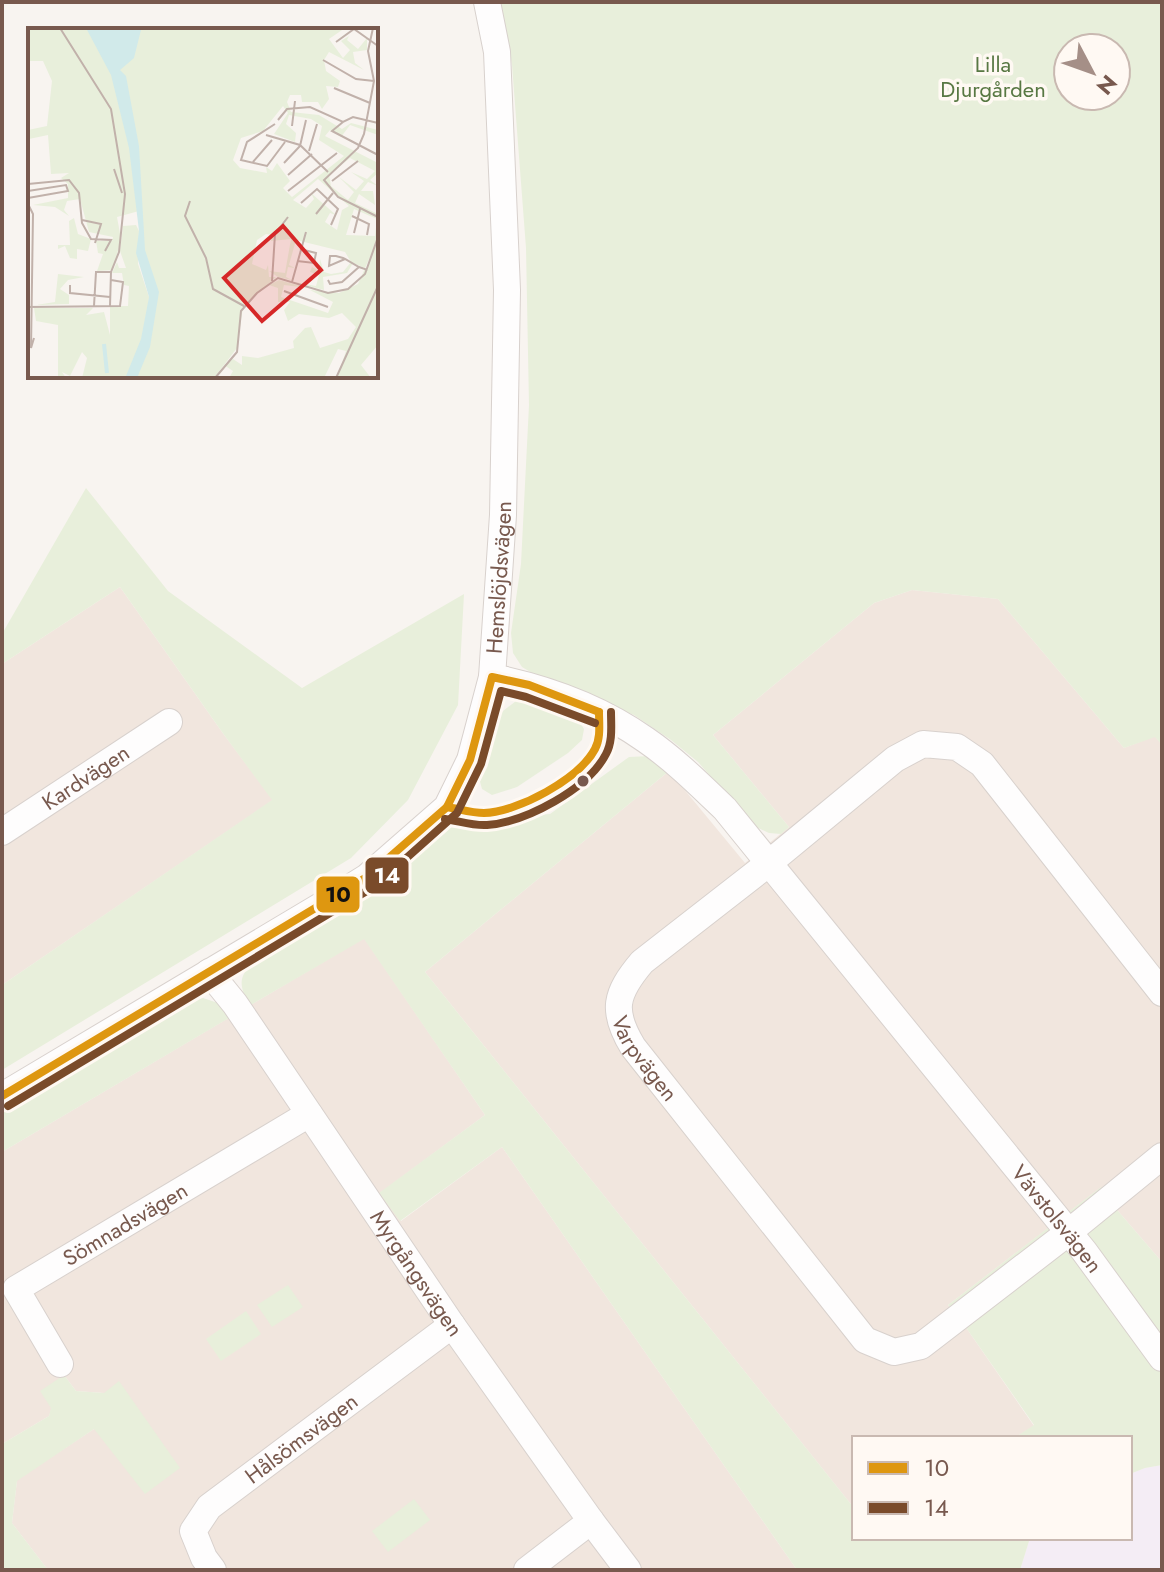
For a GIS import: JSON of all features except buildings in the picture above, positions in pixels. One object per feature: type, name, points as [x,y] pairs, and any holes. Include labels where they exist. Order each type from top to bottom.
[{"type":"street","name":"Hemslöjdsvägen","points":[[2,1096],[367,877],[447,807],[470,760],[492,677],[503,515],[507,290],[497,52],[487,2]]},
{"type":"street","name":"Vävstolsvägen","points":[[492,677],[529,685],[599,712],[644,739],[683,768],[725,809],[1069,1232],[1162,1358]]},
{"type":"street","name":"Kardvägen","points":[[2,832],[169,722]]},
{"type":"street","name":"Varpvägen","points":[[1162,993],[982,764],[957,747],[923,744],[895,759],[642,962],[629,977],[619,1008],[621,1028],[633,1047],[865,1340],[894,1352],[921,1346],[1162,1156]]},
{"type":"street","name":"Myrgångsvägen","points":[[209,972],[235,1004],[452,1325],[628,1570]]},
{"type":"street","name":"Sömnadsvägen","points":[[60,1364],[16,1289],[309,1114]]},
{"type":"street","name":"Hålsömsvägen","points":[[213,1570],[204,1558],[193,1531],[209,1507],[452,1325]]},
{"type":"street","points":[[527,1570],[591,1521]]},
{"type":"shaded area","points":[[120,587],[273,800],[2,985],[2,664]]},
{"type":"shaded area","points":[[912,590],[998,599],[1124,748],[1155,736],[1162,745],[1162,1262],[1100,1188],[948,1305],[1034,1426],[1017,1436],[852,1436],[852,1506],[425,972],[669,771],[745,863],[789,827],[713,735],[874,603]]},
{"type":"shaded area","points":[[364,938],[485,1115],[380,1193],[401,1221],[502,1147],[797,1570],[48,1570],[12,1523],[17,1480],[94,1429],[104,1393],[76,1391],[64,1375],[49,1416],[2,1444],[2,1152]]},
{"type":"shaded area","points":[[1162,1465],[1162,1570],[1020,1570],[1029,1540],[1132,1540],[1132,1473]]},
{"type":"green space","name":"Lilla Djurgården","points":[[501,2],[1162,2],[1162,745],[1155,737],[1124,748],[998,599],[912,590],[874,603],[713,735],[789,827],[781,834],[769,833],[754,826],[698,762],[634,715],[539,677],[522,667],[513,653],[511,633],[521,564],[529,405],[526,248],[512,65]]},
{"type":"green space","points":[[86,488],[168,591],[302,688],[464,594],[458,705],[408,800],[351,858],[2,1070],[2,985],[272,800],[120,587],[2,664],[2,634]]},
{"type":"green space","points":[[537,699],[564,708],[575,716],[584,729],[582,740],[517,787],[492,795],[482,789],[479,778],[495,725],[503,711],[516,701]]},
{"type":"green space","points":[[650,756],[669,771],[425,972],[852,1506],[852,1540],[1029,1540],[1020,1570],[797,1570],[502,1147],[400,1221],[379,1193],[485,1115],[364,939],[249,1006],[242,978],[253,962],[349,906],[395,873],[441,832],[460,820],[550,814],[629,757]]},
{"type":"green space","points":[[203,998],[218,1003],[229,1018],[2,1152],[2,1113],[188,1001]]},
{"type":"green space","points":[[1101,1187],[1162,1262],[1162,1465],[1132,1473],[1132,1436],[1017,1436],[1034,1425],[948,1305]]},
{"type":"green space","points":[[288,1285],[303,1307],[272,1327],[257,1305]]},
{"type":"green space","points":[[246,1311],[261,1334],[221,1361],[206,1339]]},
{"type":"green space","points":[[64,1375],[76,1391],[104,1393],[119,1381],[180,1468],[145,1494],[94,1429],[17,1481],[12,1523],[48,1570],[2,1570],[2,1444],[49,1416],[51,1408],[40,1391]]},
{"type":"green space","points":[[414,1499],[430,1520],[388,1552],[372,1531]]},
{"type":"transit line","name":"10","points":[[2,1096],[367,877],[447,807],[470,760],[492,677],[529,685],[599,712]]},
{"type":"transit line","name":"14","points":[[8,1106],[375,886],[457,813],[481,764],[501,691],[595,723]]},
{"type":"transit line","name":"10","points":[[447,807],[479,813],[498,811],[546,792],[576,772],[595,749],[599,736],[599,712]]},
{"type":"transit line","name":"14","points":[[445,819],[482,825],[503,823],[554,802],[585,779],[606,754],[611,739],[611,712]]}]
